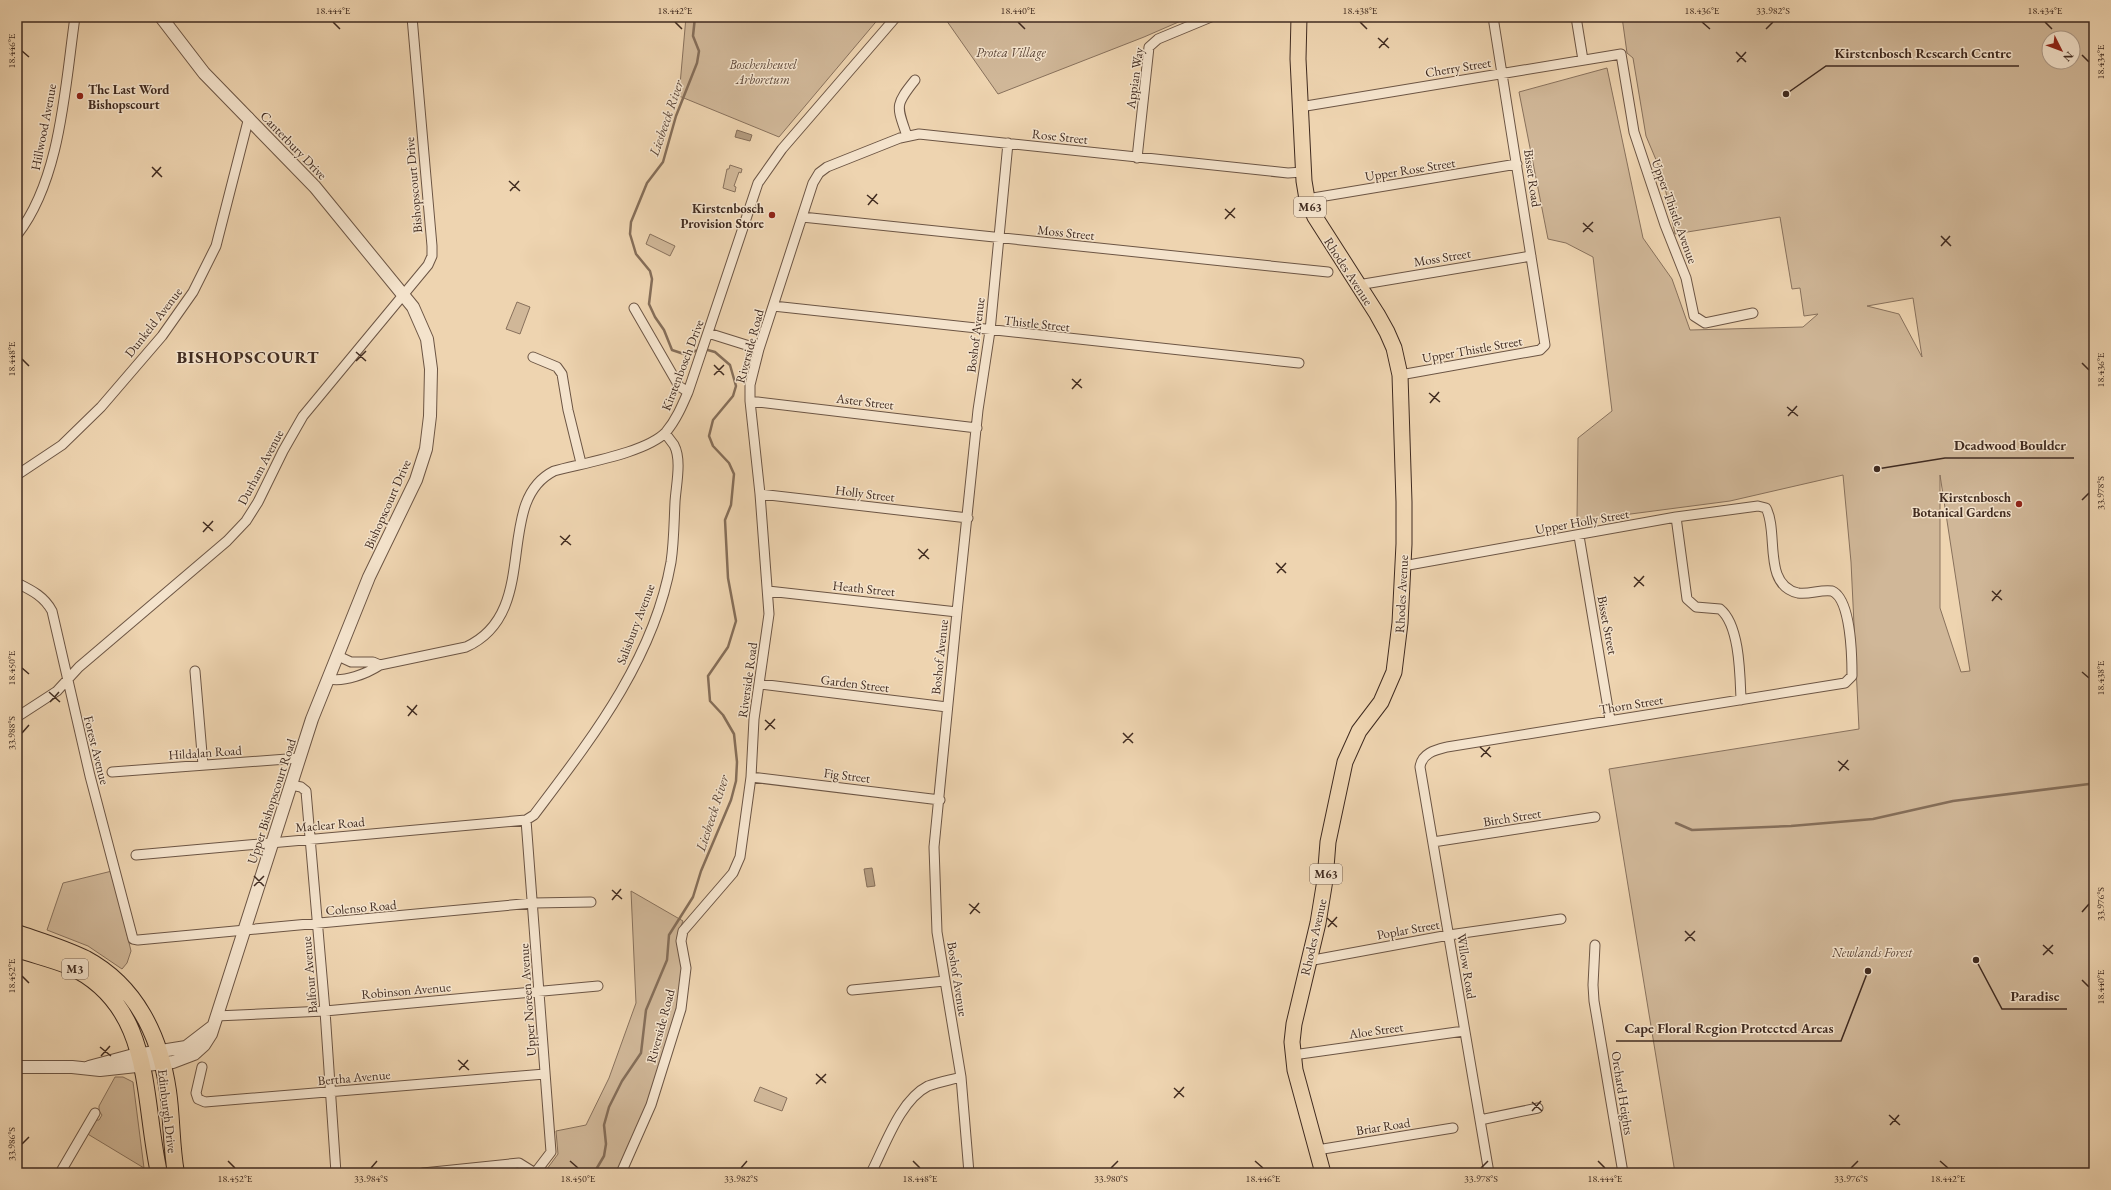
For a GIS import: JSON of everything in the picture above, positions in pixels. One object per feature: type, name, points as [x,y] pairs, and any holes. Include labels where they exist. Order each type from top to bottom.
[{"type":"highway","name":"Edinburgh Drive","points":[[17,933],[86,959],[118,982],[146,1016],[158,1043],[168,1092],[176,1173]]},
{"type":"highway","name":"Edinburgh Drive","points":[[17,949],[69,966],[94,982],[108,995],[128,1020],[141,1060],[159,1173]]},
{"type":"main road","name":"Rhodes Avenue","points":[[1299,17],[1298,59],[1300,106],[1303,172],[1307,199],[1319,225],[1387,332],[1394,348],[1400,375],[1404,502],[1400,623],[1394,672],[1381,702],[1359,731],[1345,762],[1328,842],[1325,880],[1318,923],[1294,1024],[1293,1055],[1300,1091],[1323,1173]]},
{"type":"street","name":"Hillwood Avenue","points":[[17,235],[29,218],[40,196],[49,171],[58,131],[74,17]]},
{"type":"street","name":"Canterbury Drive","points":[[161,17],[204,73],[249,117],[315,187],[404,295]]},
{"type":"street","name":"Bishopscourt Drive","points":[[312,719],[369,577],[416,480],[426,448],[432,391],[430,353],[422,325],[413,307],[404,295],[428,265],[432,256],[412,17]]},
{"type":"street","name":"Kirstenbosch Drive","points":[[329,679],[338,681],[372,670],[380,665],[466,647],[486,635],[499,620],[508,600],[523,518],[531,492],[543,477],[581,463],[642,447],[665,433],[682,408],[688,392],[758,183],[782,149],[896,17]]},
{"type":"street","name":"Appian Way","points":[[1137,158],[1149,47],[1158,39],[1211,17]]},
{"type":"street","name":"Bisset Road","points":[[1493,17],[1504,73],[1531,256],[1546,343]]},
{"type":"street","points":[[1576,17],[1583,60]]},
{"type":"street","name":"Cherry Street","points":[[1300,106],[1621,54]]},
{"type":"street","name":"Upper Thistle Avenue","points":[[1621,54],[1634,132],[1665,225],[1686,278],[1694,316],[1705,323],[1753,314]]},
{"type":"street","points":[[907,136],[898,106],[900,99],[915,80]]},
{"type":"street","name":"Dunkeld Avenue","points":[[17,475],[62,445],[101,407],[162,336],[193,292],[216,246],[249,117]]},
{"type":"street","name":"Rose Street","points":[[821,171],[907,136],[923,134],[1137,158],[1288,173],[1303,172]]},
{"type":"street","name":"Boshof Avenue","points":[[969,1173],[961,1077],[937,932],[934,854],[940,800],[947,707],[977,428],[990,331],[1008,143]]},
{"type":"street","name":"Upper Rose Street","points":[[1307,199],[1517,164]]},
{"type":"street","name":"Riverside Road","points":[[620,1173],[651,1105],[681,1009],[686,968],[681,940],[683,931],[737,867],[751,777],[754,719],[769,614],[760,494],[750,401],[751,378],[813,183],[821,171]]},
{"type":"street","name":"Moss Street","points":[[802,217],[999,239],[1328,272]]},
{"type":"street","name":"Moss Street","points":[[1358,285],[1531,256]]},
{"type":"street","name":"Durham Avenue","points":[[17,717],[57,692],[79,668],[227,541],[246,521],[258,502],[283,451],[303,416],[404,295]]},
{"type":"street","name":"Thistle Street","points":[[773,306],[990,331],[1299,363]]},
{"type":"street","points":[[634,308],[678,386],[688,392]]},
{"type":"street","points":[[707,336],[759,349]]},
{"type":"street","name":"Upper Thistle Street","points":[[1400,375],[1540,350],[1546,343]]},
{"type":"street","points":[[533,357],[557,367],[562,374],[568,410],[581,463]]},
{"type":"street","name":"Aster Street","points":[[750,401],[977,428]]},
{"type":"street","name":"Salisbury Avenue","points":[[526,820],[534,815],[600,726],[641,653],[658,606],[670,563],[678,463],[675,446],[665,433]]},
{"type":"street","name":"Holly Street","points":[[760,494],[968,518]]},
{"type":"street","name":"Upper Holly Street","points":[[1403,566],[1579,536],[1676,517],[1749,506],[1766,508],[1770,516],[1772,526],[1773,559],[1779,578],[1784,586],[1793,591],[1804,594],[1832,591],[1841,598],[1846,610],[1852,671],[1850,680]]},
{"type":"street","points":[[1676,517],[1685,592],[1691,603],[1696,607],[1720,609],[1727,617],[1739,659],[1741,700]]},
{"type":"street","name":"Bisset Street","points":[[1579,536],[1610,720]]},
{"type":"street","name":"Forest Avenue","points":[[17,583],[40,595],[48,602],[52,611],[67,682],[133,939]]},
{"type":"street","name":"Heath Street","points":[[768,591],[957,612]]},
{"type":"street","name":"Kirstenbosch Drive","points":[[338,656],[351,662],[373,662],[380,665]]},
{"type":"street","points":[[195,671],[203,765]]},
{"type":"street","name":"Thorn Street","points":[[1421,763],[1428,754],[1447,747],[1845,683],[1850,680]]},
{"type":"street","name":"Garden Street","points":[[760,684],[947,707]]},
{"type":"street","name":"Upper Bishopscourt Road","points":[[17,1067],[86,1068],[100,1070],[141,1060],[161,1057],[182,1059],[194,1054],[204,1046],[211,1034],[312,719]]},
{"type":"street","name":"Hildalan Road","points":[[112,772],[300,758]]},
{"type":"street","name":"Willow Road","points":[[1421,763],[1464,1031],[1489,1173]]},
{"type":"street","name":"Fig Street","points":[[751,777],[940,800]]},
{"type":"street","name":"Balfour Avenue","points":[[291,785],[301,787],[306,791],[325,1011],[336,1173]]},
{"type":"street","name":"Birch Street","points":[[1433,842],[1594,817]]},
{"type":"street","name":"Maclear Road","points":[[136,855],[526,820]]},
{"type":"street","name":"Upper Noreen Avenue","points":[[526,820],[551,1152],[535,1173]]},
{"type":"street","name":"Colenso Road","points":[[133,939],[138,940],[318,924],[533,903],[591,902]]},
{"type":"street","name":"Poplar Street","points":[[1308,961],[1449,935],[1561,919]]},
{"type":"street","name":"Orchard Heights","points":[[1595,945],[1593,985],[1594,1001],[1623,1173]]},
{"type":"street","points":[[852,990],[945,981]]},
{"type":"street","name":"Robinson Avenue","points":[[214,1021],[598,986]]},
{"type":"street","name":"Aloe Street","points":[[1293,1055],[1464,1031]]},
{"type":"street","name":"Bertha Avenue","points":[[202,1067],[196,1092],[198,1099],[205,1102],[546,1074]]},
{"type":"street","points":[[871,1173],[903,1109],[911,1098],[929,1086],[961,1077]]},
{"type":"street","points":[[1480,1120],[1538,1108]]},
{"type":"street","points":[[60,1173],[95,1113]]},
{"type":"street","name":"Briar Road","points":[[1317,1150],[1453,1128]]},
{"type":"street","points":[[423,1173],[519,1163],[535,1173]]},
{"type":"green space","name":"Boschenheuvel Arboretum","points":[[686,17],[880,17],[779,137],[679,96]]},
{"type":"green space","name":"Protea Village","points":[[944,17],[1190,17],[1144,37],[998,94]]},
{"type":"green space","name":"Newlands Forest","points":[[1622,17],[2094,17],[2094,1173],[1675,1173],[1609,769],[1859,729],[1851,562],[1843,475],[1730,501],[1577,521],[1578,438],[1612,411],[1593,257],[1566,243],[1548,239],[1519,92],[1607,68],[1643,238],[1672,279],[1690,330],[1803,327],[1818,314],[1804,316],[1800,288],[1792,289],[1780,217],[1675,234],[1662,174],[1646,136],[1633,58],[1627,53]],"holes":[[[1913,298],[1922,357],[1899,314],[1867,306]],[[1940,475],[1970,671],[1961,672],[1940,608]]]},
{"type":"green space","points":[[730,165],[742,169],[741,173],[739,172],[734,186],[736,187],[735,192],[723,188],[727,169],[729,169]]},
{"type":"green space","points":[[650,234],[675,246],[670,256],[646,244]]},
{"type":"green space","points":[[517,302],[530,307],[520,334],[506,329]]},
{"type":"green space","points":[[112,871],[131,951],[127,963],[122,969],[88,946],[47,930],[63,883]]},
{"type":"green space","points":[[631,891],[683,921],[679,931],[683,971],[678,1009],[648,1104],[618,1173],[544,1173],[558,1154],[556,1131],[586,1125],[609,1078],[636,1003]]},
{"type":"green space","points":[[115,1077],[123,1077],[133,1082],[144,1168],[86,1133],[94,1120],[99,1120],[102,1115],[99,1111],[99,1106]]},
{"type":"green space","points":[[760,1087],[787,1098],[782,1111],[754,1101]]},
{"type":"shaded area","points":[[737,130],[752,135],[750,141],[735,137]]},
{"type":"shaded area","points":[[872,868],[875,886],[867,887],[864,869]]},
{"type":"waterway","name":"Liesbeeck River","points":[[695,17],[693,36],[699,51],[697,63],[676,116],[663,162],[647,183],[631,222],[630,234],[636,254],[650,271],[652,279],[649,304],[655,317],[664,330],[672,350],[684,354],[699,350]]},
{"type":"waterway","name":"Liesbeeck River","points":[[594,1173],[604,1156],[606,1144],[604,1125],[609,1107],[622,1081],[641,1053],[646,1010],[667,960],[669,935],[693,897],[701,871],[731,800],[736,781],[737,762],[734,734],[723,715],[710,701],[708,676],[728,647],[736,621],[728,578],[725,520],[731,505],[734,474],[729,463],[713,446],[709,436],[713,420],[733,396],[736,386],[730,365],[715,352],[704,349]]},
{"type":"waterway","points":[[1676,823],[1692,830],[1791,826],[1873,819],[1953,801],[2089,784],[2094,786]]},
{"type":"place","name":"Kirstenbosch Research Centre","points":[[1786,94]]},
{"type":"place","name":"The Last Word Bishopscourt","points":[[80,96]]},
{"type":"place","name":"Kirstenbosch Provision Store","points":[[772,215]]},
{"type":"place","name":"Deadwood Boulder","points":[[1877,469]]},
{"type":"place","name":"Kirstenbosch Botanical Gardens","points":[[2019,504]]},
{"type":"place","name":"Paradise","points":[[1976,960]]},
{"type":"place","name":"Cape Floral Region Protected Areas","points":[[1868,971]]},
{"type":"district","name":"BISHOPSCOURT","points":[[248,357]]}]
